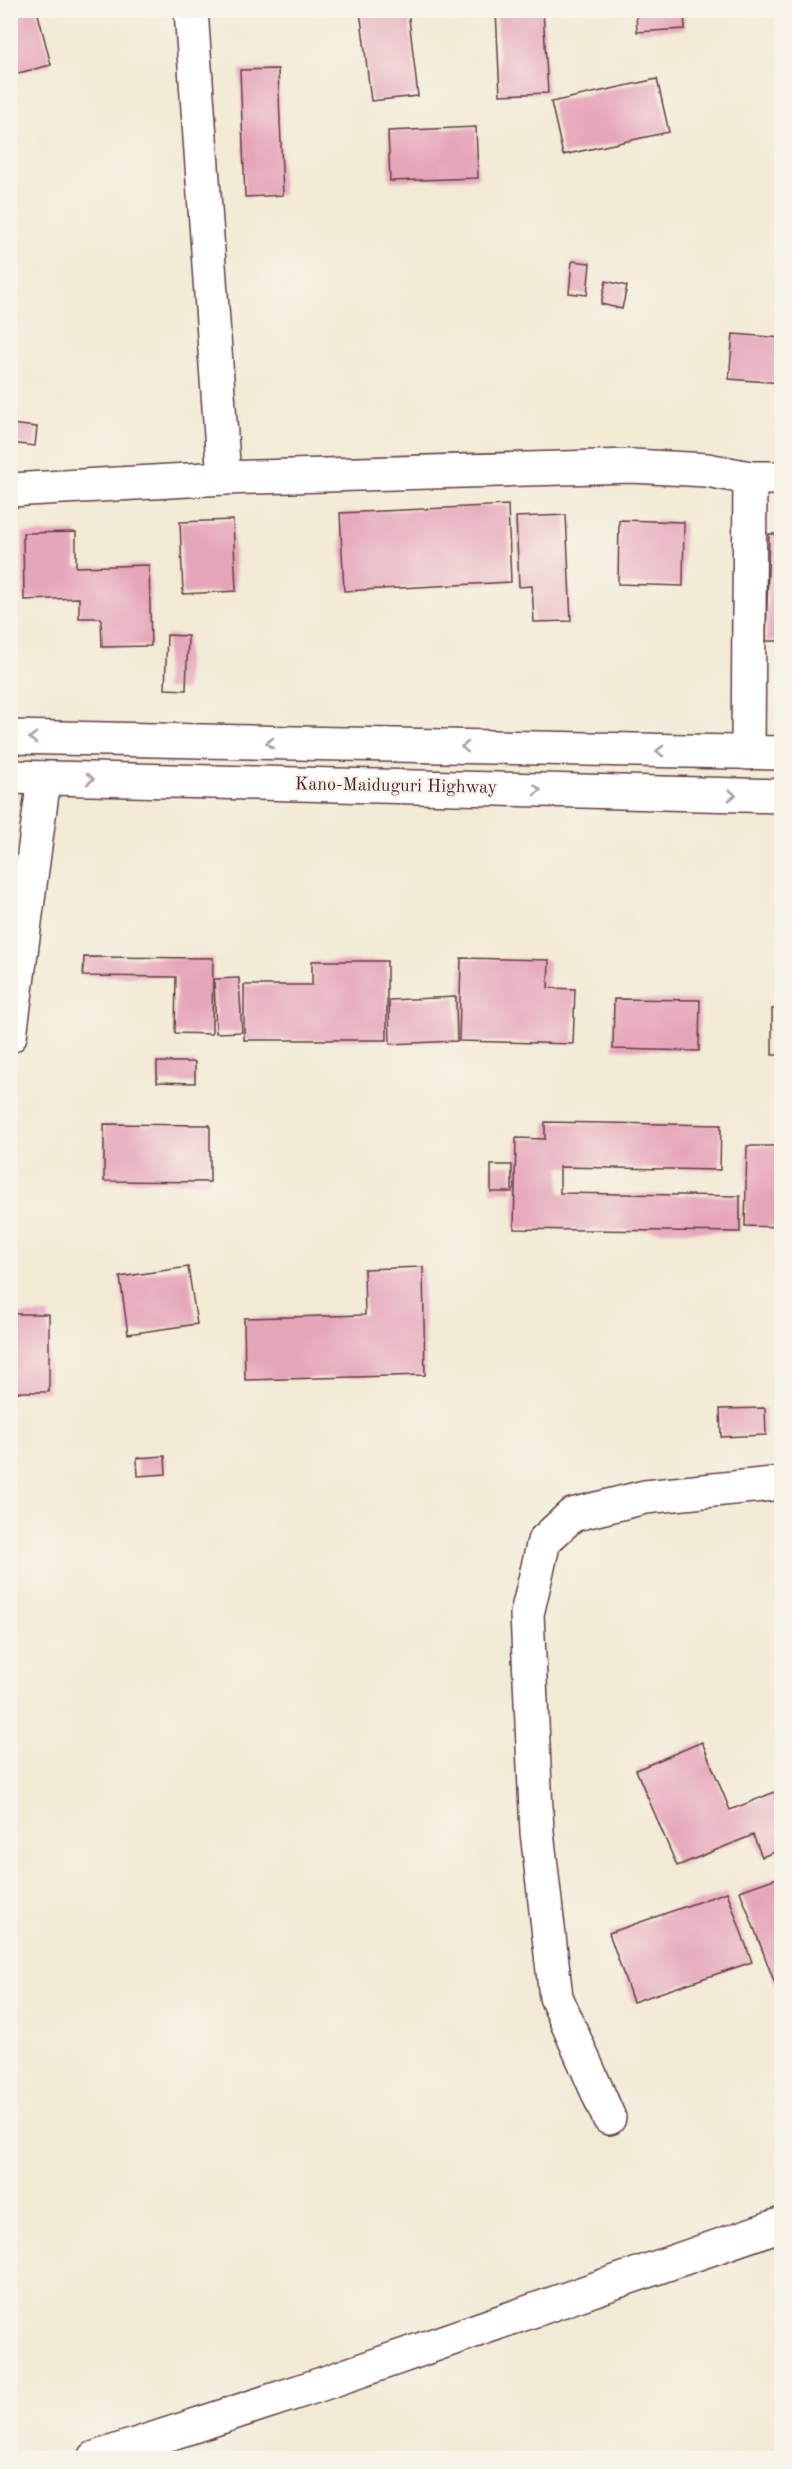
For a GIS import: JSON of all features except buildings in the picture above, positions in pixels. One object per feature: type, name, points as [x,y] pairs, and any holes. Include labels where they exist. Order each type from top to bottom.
[{"type":"main road","points":[[191,10],[224,478]]},
{"type":"main road","points":[[10,490],[224,478],[632,466],[766,478],[748,753]]},
{"type":"main road","points":[[10,737],[782,753]]},
{"type":"main road","name":"Kano-Maiduguri Highway","points":[[10,777],[782,796]]},
{"type":"main road","points":[[10,1036],[44,778]]},
{"type":"main road","points":[[609,2118],[556,1996],[537,1832],[527,1614],[544,1541],[572,1515],[645,1497],[782,1483]]},
{"type":"main road","points":[[95,2458],[327,2382],[782,2224]]}]
